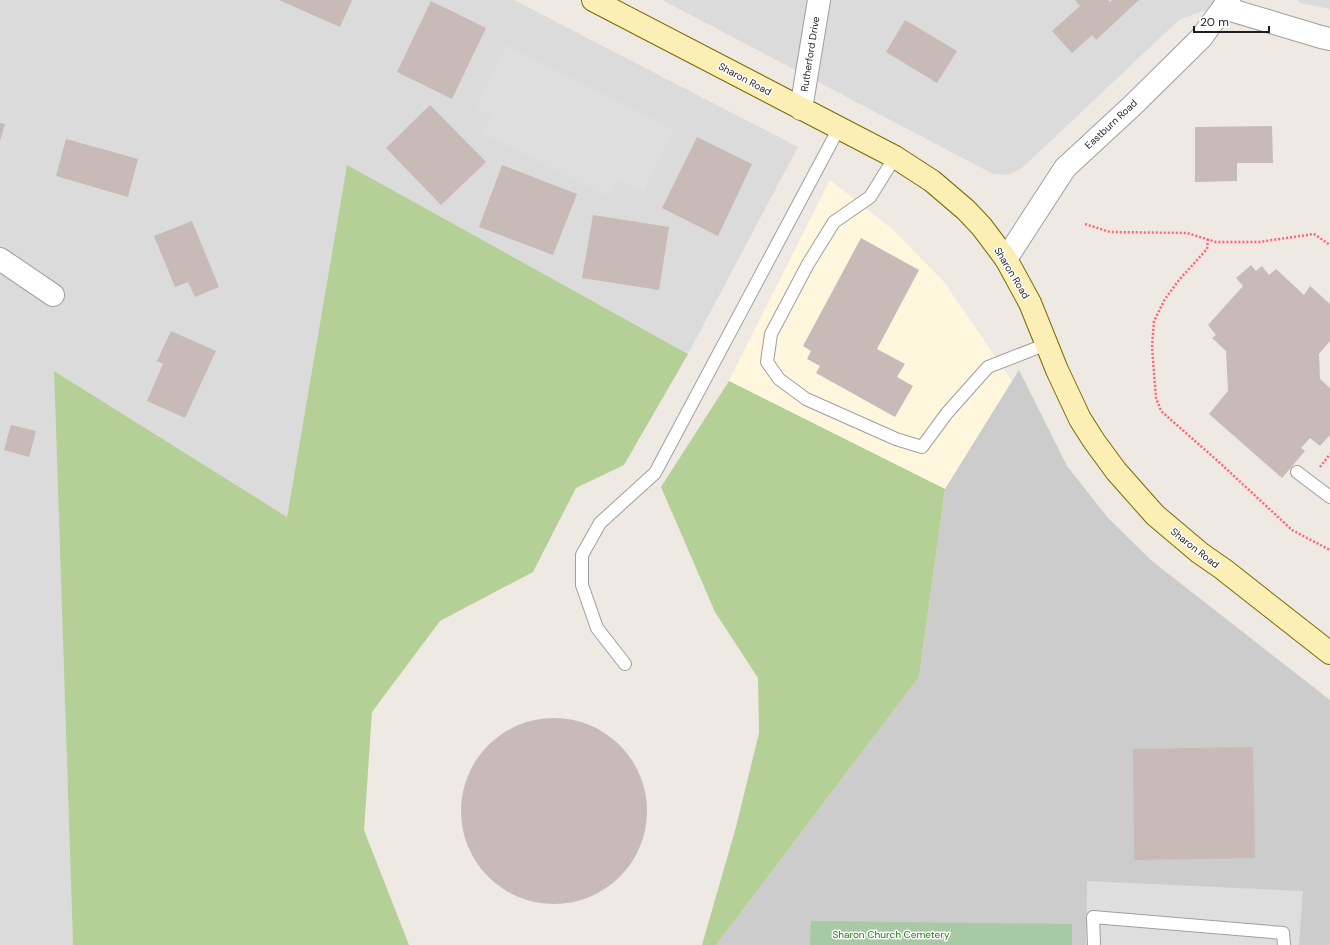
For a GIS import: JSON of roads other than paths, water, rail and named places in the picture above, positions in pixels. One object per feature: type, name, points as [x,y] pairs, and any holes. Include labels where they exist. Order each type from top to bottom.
[{"type":"main road","name":"Sharon Road","points":[[593,0],[894,157],[932,181],[966,210],[982,227],[1006,259],[1030,303],[1080,419],[1116,471],[1155,515],[1200,553],[1223,569],[1330,653]]},
{"type":"street","name":"Rutherford Drive","points":[[802,108],[819,0]]},
{"type":"street","points":[[1227,4],[1330,39]]},
{"type":"street","name":"Eastburn Road","points":[[1006,259],[1064,168],[1132,106],[1202,38],[1227,4]]},
{"type":"street","points":[[0,259],[53,295]]},
{"type":"lane","points":[[625,664],[597,628],[582,586],[582,555],[600,523],[655,473],[839,128]]},
{"type":"lane","points":[[894,157],[870,197],[834,222],[808,264],[771,334],[767,362],[779,379],[806,399],[896,439],[922,447],[947,413],[988,367],[1047,344]]},
{"type":"lane","points":[[1297,472],[1330,497]]},
{"type":"lane","points":[[1094,945],[1093,917],[1283,933],[1284,945]]},
{"type":"park label","name":"Sharon Church Cemetery","points":[[891,934]]}]
